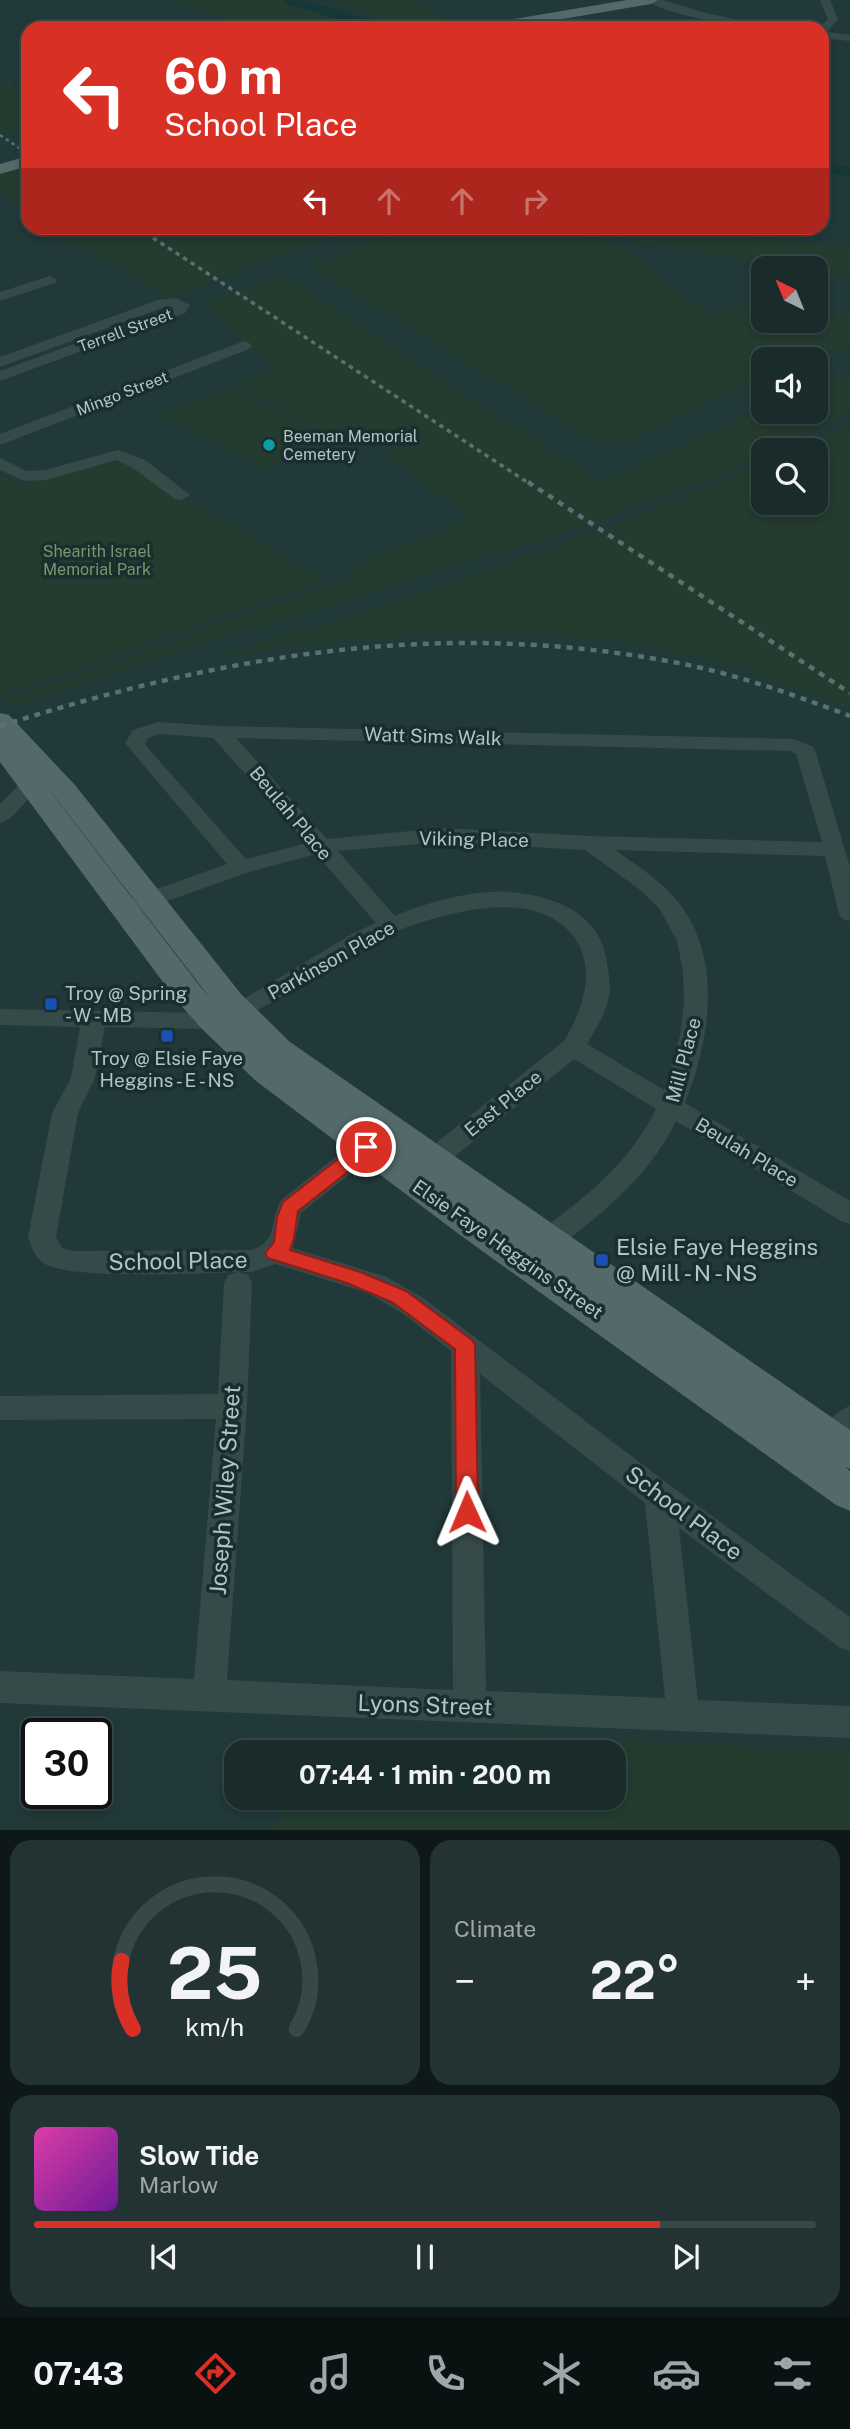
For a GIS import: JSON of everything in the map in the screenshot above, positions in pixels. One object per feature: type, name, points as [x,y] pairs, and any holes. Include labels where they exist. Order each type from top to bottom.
[{"type":"main road","points":[[521,21],[619,0]]},
{"type":"main road","points":[[500,21],[651,0]]},
{"type":"main road","points":[[0,161],[21,155]]},
{"type":"main road","points":[[0,169],[21,163]]},
{"type":"main road","points":[[0,722],[41,779]]},
{"type":"main road","points":[[0,744],[41,779]]},
{"type":"main road","name":"Elsie Faye Heggins Street","points":[[41,779],[224,1016],[258,1066],[366,1147],[534,1250],[835,1444],[850,1493]]},
{"type":"main road","name":"Elsie Faye Heggins Street","points":[[224,1016],[288,1057],[433,1159],[534,1250]]},
{"type":"street","points":[[651,0],[704,16],[732,21]]},
{"type":"street","points":[[825,0],[833,19],[829,24]]},
{"type":"street","points":[[829,34],[850,38]]},
{"type":"street","points":[[0,297],[50,280]]},
{"type":"street","name":"Terrell Street","points":[[0,362],[163,303],[175,302],[183,305],[180,310],[0,376]]},
{"type":"street","name":"Mingo Street","points":[[0,440],[244,346]]},
{"type":"street","points":[[0,463],[24,476],[46,475],[118,455],[139,464],[181,495]]},
{"type":"street","name":"Watt Sims Walk","points":[[241,867],[135,743],[140,734],[152,729],[793,745],[805,750],[834,845]]},
{"type":"street","name":"Beulah Place","points":[[219,732],[279,795],[390,925]]},
{"type":"street","points":[[0,816],[41,779]]},
{"type":"street","name":"Viking Place","points":[[137,903],[241,867],[321,846],[442,835],[590,843],[834,845]]},
{"type":"street","name":"Mill Place","points":[[534,1250],[626,1174],[645,1153],[672,1106],[697,1017],[694,952],[686,931],[660,894],[590,843]]},
{"type":"street","points":[[834,845],[850,914]]},
{"type":"street","name":"Parkinson Place","points":[[224,1016],[253,1004],[362,938],[390,925],[441,908],[508,900],[549,907],[577,923],[589,937],[595,952],[598,993],[589,1020],[573,1047]]},
{"type":"street","points":[[0,1017],[94,1019],[224,1016]]},
{"type":"street","name":"School Place","points":[[94,1019],[83,1078],[65,1113],[42,1237],[47,1251],[58,1260],[251,1261],[275,1253],[388,1291],[412,1305],[660,1496],[850,1636]]},
{"type":"street","name":"Beulah Place","points":[[573,1047],[850,1214]]},
{"type":"street","name":"East Place","points":[[433,1159],[573,1047]]},
{"type":"street","points":[[275,1253],[285,1238],[286,1217],[290,1207],[366,1147]]},
{"type":"street","name":"Joseph Wiley Street","points":[[209,1697],[232,1406],[238,1283]]},
{"type":"street","points":[[465,1345],[470,1707]]},
{"type":"street","points":[[0,1408],[232,1406]]},
{"type":"street","points":[[660,1496],[683,1715]]},
{"type":"street","name":"Lyons Street","points":[[0,1687],[850,1722]]},
{"type":"green space","points":[[174,0],[284,0],[340,21],[234,21]]},
{"type":"green space","points":[[333,0],[410,0],[445,19],[391,21]]},
{"type":"green space","points":[[0,80],[21,90],[21,138],[0,125]]},
{"type":"green space","points":[[21,167],[21,210],[0,189],[0,173]]},
{"type":"green space","points":[[54,235],[339,235],[168,297],[119,267]]},
{"type":"green space","points":[[393,235],[570,235],[607,240],[637,257],[687,301],[714,315],[751,304],[751,333],[828,333],[828,317],[832,318],[850,311],[850,349],[828,351],[828,347],[751,347],[751,381],[619,446],[593,440],[309,266]]},
{"type":"green space","points":[[615,235],[736,235],[850,246],[850,278],[828,281],[828,256],[751,256],[751,259],[641,244]]},
{"type":"green space","points":[[283,276],[601,482],[751,413],[751,424],[826,424],[798,438],[751,438],[751,461],[587,524],[14,708],[5,699],[354,577],[346,568],[470,518],[384,453],[404,445],[392,430],[351,446],[336,438],[266,469],[162,415],[230,387],[332,436],[238,384],[275,369],[204,303]]},
{"type":"green space","points":[[850,375],[850,412],[828,423],[828,379]]},
{"type":"green space","points":[[850,424],[850,709],[736,666],[622,641],[487,631],[293,645],[201,661],[439,587],[618,523],[751,469],[751,515],[828,515],[828,438],[820,438]]},
{"type":"green space","name":"Shearith Israel Memorial Park","points":[[112,455],[194,501],[325,581],[0,695],[0,473],[18,484]]},
{"type":"green space","points":[[511,1735],[617,1740],[511,1740]]},
{"type":"green space","points":[[626,1740],[850,1751],[850,1830],[266,1830],[290,1810],[626,1810]]},
{"type":"waterway","points":[[290,0],[359,21]]},
{"type":"waterway","points":[[829,167],[850,173]]},
{"type":"railway","points":[[0,135],[21,149]]},
{"type":"railway","points":[[149,235],[530,484]]},
{"type":"railway","points":[[528,482],[850,693]]},
{"type":"railway","points":[[0,726],[167,680],[250,663],[333,651],[416,644],[500,643],[586,649],[673,662],[762,685],[850,716]]},
{"type":"place","name":"Beeman Memorial Cemetery","points":[[269,445]]},
{"type":"place","name":"Troy @ Spring - W - MB","points":[[51,1004]]},
{"type":"place","name":"Troy @ Elsie Faye Heggins - E - NS","points":[[167,1036]]},
{"type":"place","name":"Elsie Faye Heggins @ Mill - N - NS","points":[[602,1260]]},
{"type":"route","points":[[366,1147],[290,1207],[286,1217],[285,1238],[275,1253],[377,1285],[399,1296],[465,1345],[467,1512]]}]
